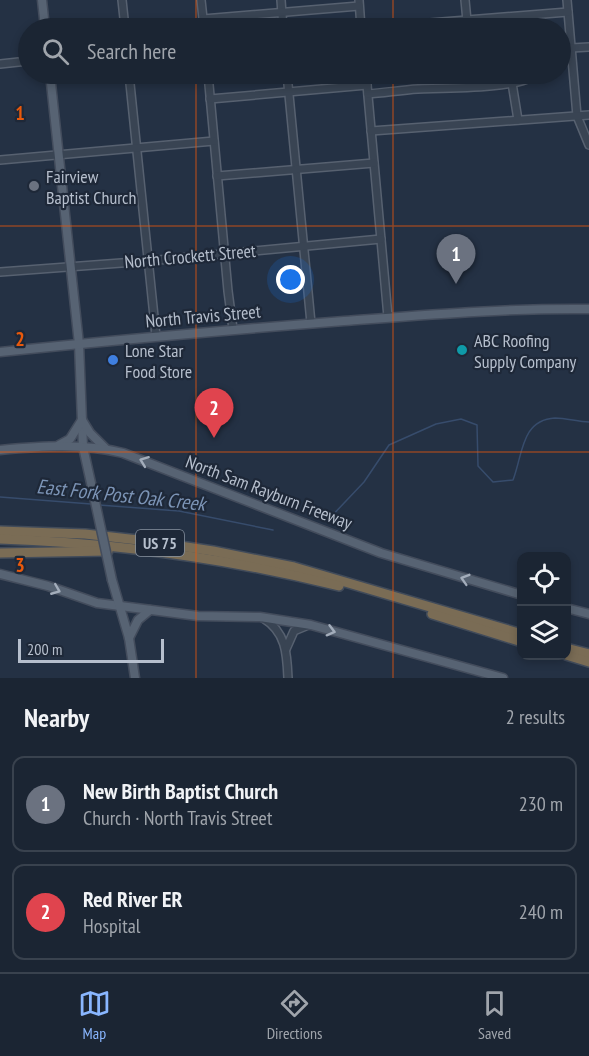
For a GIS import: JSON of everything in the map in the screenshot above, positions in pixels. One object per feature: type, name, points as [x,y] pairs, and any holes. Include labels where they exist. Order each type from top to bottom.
[{"type":"highway","name":"US 75","points":[[0,531],[85,534],[213,551],[294,567],[517,633]]},
{"type":"highway","name":"US 75","points":[[0,539],[149,549],[224,561],[335,585],[517,640]]},
{"type":"highway","points":[[0,553],[149,549]]},
{"type":"highway","points":[[571,649],[589,654]]},
{"type":"highway","points":[[571,656],[589,662]]},
{"type":"main road","points":[[42,0],[44,18]]},
{"type":"main road","points":[[51,84],[79,344],[83,447],[118,606],[129,638],[135,678]]},
{"type":"main road","name":"North Travis Street","points":[[0,352],[233,329],[388,317],[589,309]]},
{"type":"main road","points":[[56,446],[70,439],[82,420]]},
{"type":"main road","points":[[82,420],[90,434],[105,448]]},
{"type":"main road","name":"North Sam Rayburn Freeway","points":[[0,450],[56,446],[105,448],[381,553],[517,594]]},
{"type":"main road","points":[[0,574],[48,586],[84,600],[118,606],[198,616],[260,616],[310,625],[503,678]]},
{"type":"main road","points":[[571,609],[589,614]]},
{"type":"main road","points":[[129,638],[138,620],[150,610]]},
{"type":"street","points":[[122,0],[124,18]]},
{"type":"street","points":[[201,0],[203,18]]},
{"type":"street","points":[[281,0],[283,18]]},
{"type":"street","points":[[465,0],[467,18]]},
{"type":"street","points":[[567,0],[568,18]]},
{"type":"street","points":[[216,18],[282,13],[359,3],[361,18]]},
{"type":"street","points":[[501,18],[568,12]]},
{"type":"street","points":[[589,46],[571,48],[577,116],[589,145]]},
{"type":"street","points":[[0,64],[18,62]]},
{"type":"street","points":[[130,84],[156,336]]},
{"type":"street","points":[[209,84],[233,329]]},
{"type":"street","points":[[288,84],[311,323]]},
{"type":"street","points":[[368,94],[499,84]]},
{"type":"street","points":[[512,84],[518,120]]},
{"type":"street","points":[[210,99],[367,85],[388,317]]},
{"type":"street","points":[[371,131],[589,115]]},
{"type":"street","points":[[0,160],[214,141]]},
{"type":"street","points":[[218,176],[374,163]]},
{"type":"street","name":"North Crockett Street","points":[[0,272],[148,261],[381,239]]},
{"type":"street","points":[[260,616],[283,638],[288,678]]},
{"type":"street","points":[[286,649],[294,631],[310,625]]},
{"type":"waterway","name":"East Fork Post Oak Creek","points":[[327,521],[364,482],[389,445],[436,424],[461,419],[477,425],[478,466],[493,482],[513,480],[525,440],[536,425],[544,420],[555,418],[589,422]]},
{"type":"waterway","name":"East Fork Post Oak Creek","points":[[0,497],[91,504]]},
{"type":"waterway","name":"East Fork Post Oak Creek","points":[[99,505],[179,511],[273,530]]},
{"type":"place","name":"Fairview Baptist Church","points":[[34,186]]},
{"type":"place","name":"New Birth Baptist Church","points":[[456,284]]},
{"type":"place","name":"ABC Roofing Supply Company","points":[[462,350]]},
{"type":"place","name":"Lone Star Food Store","points":[[113,360]]},
{"type":"place","name":"Red River ER","points":[[214,438]]}]
